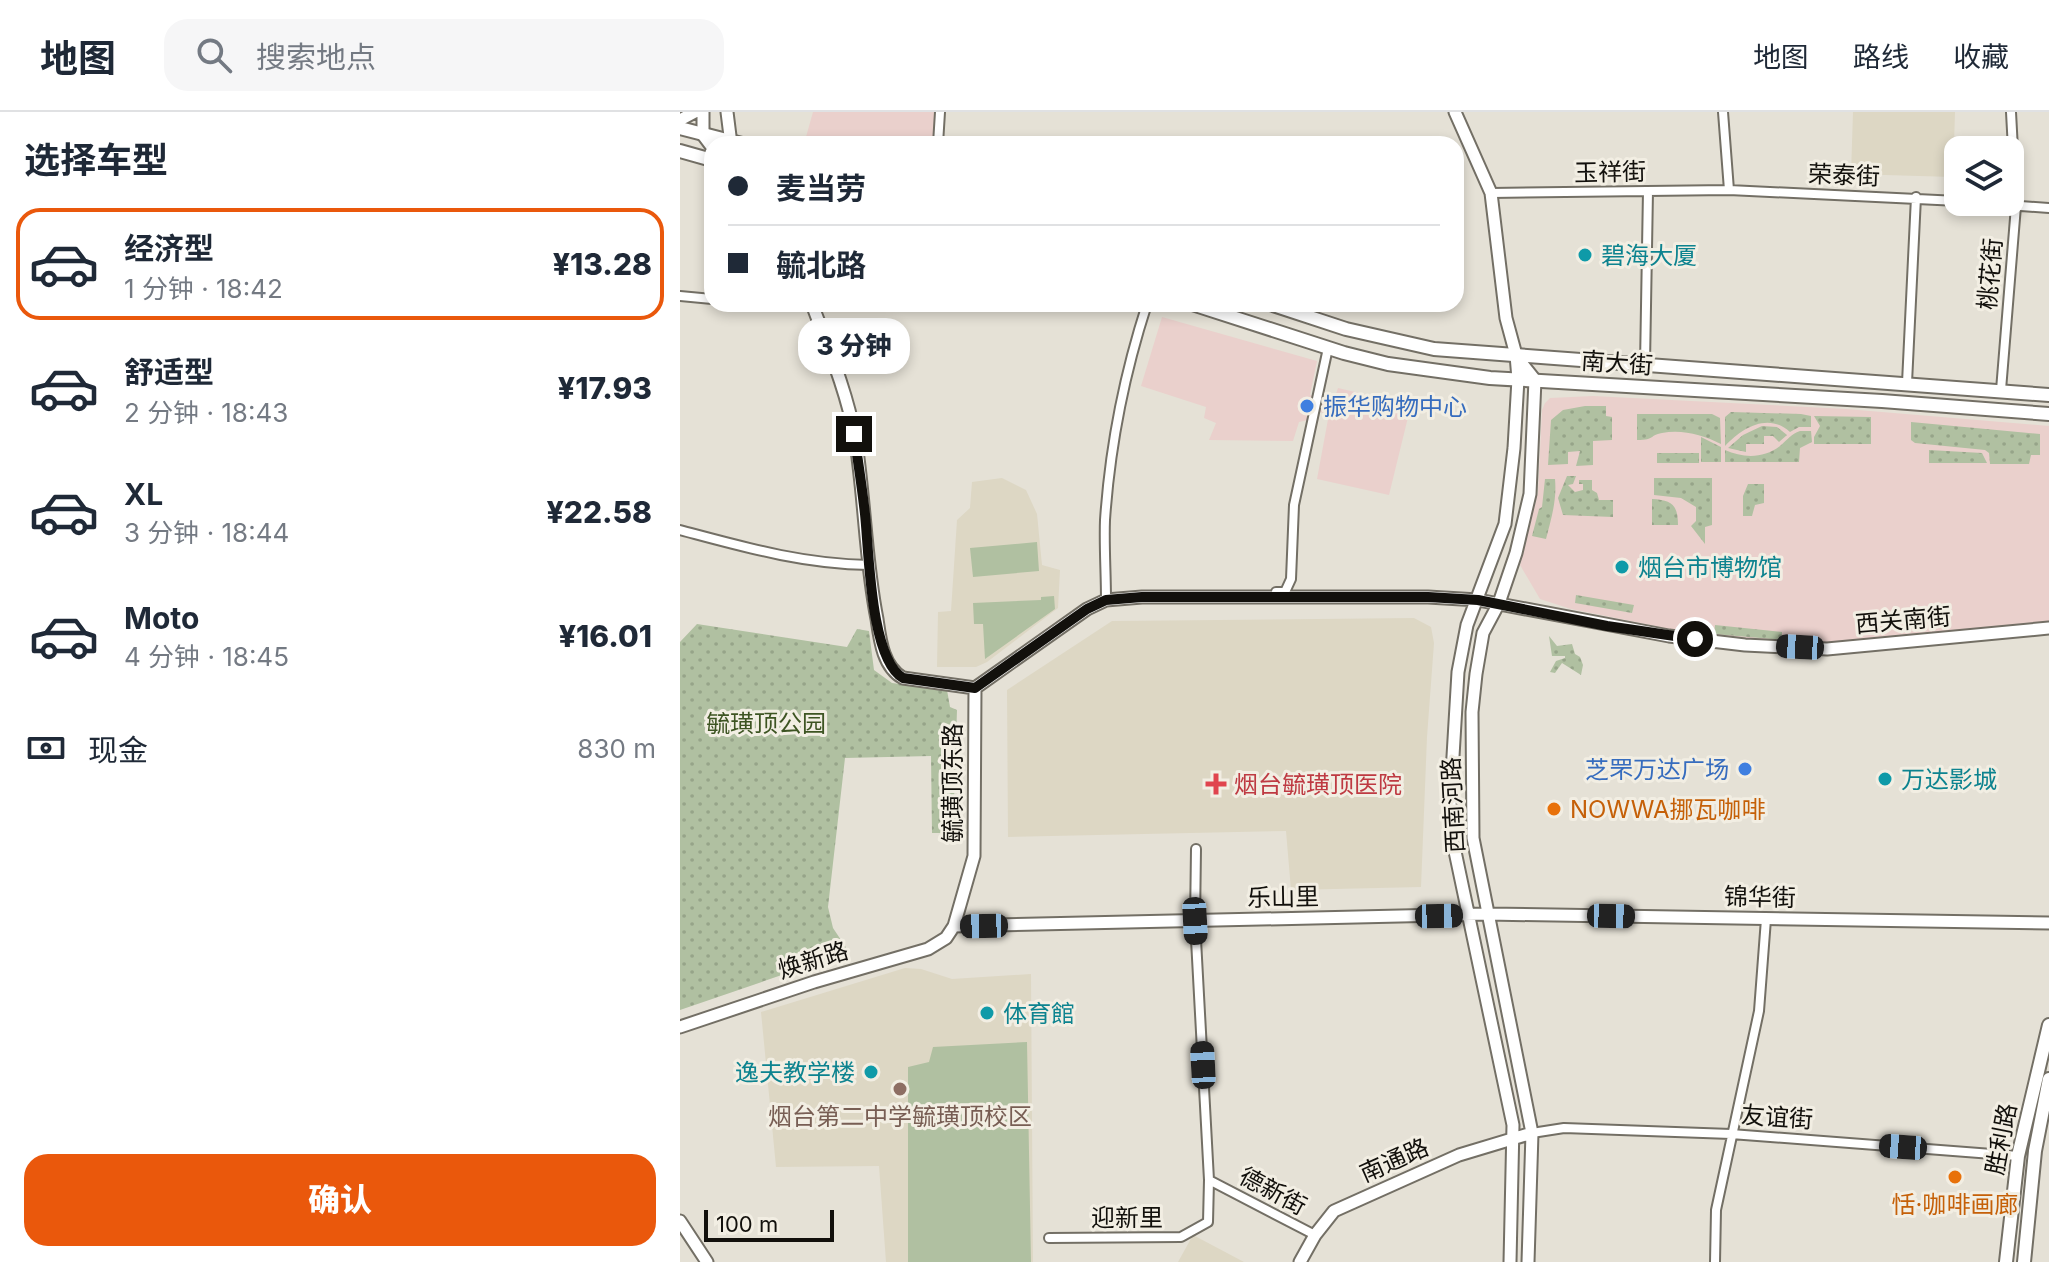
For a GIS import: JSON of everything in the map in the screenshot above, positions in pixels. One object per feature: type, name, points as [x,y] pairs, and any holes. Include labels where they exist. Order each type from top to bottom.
[{"type":"main road","points":[[680,128],[707,136]]},
{"type":"main road","points":[[680,151],[704,158]]},
{"type":"main road","name":"南大街","points":[[1217,312],[1328,348],[1426,371],[2049,414]]},
{"type":"main road","name":"南大街","points":[[1294,312],[1346,329],[1434,349],[2049,395]]},
{"type":"main road","name":"胜利路","points":[[2006,1262],[2018,1156],[2049,1025]]},
{"type":"main road","name":"胜利路","points":[[2024,1262],[2035,1151],[2045,1125],[2049,1079]]},
{"type":"street","points":[[680,120],[695,112]]},
{"type":"street","points":[[703,112],[703,135]]},
{"type":"street","points":[[727,112],[732,136]]},
{"type":"street","points":[[938,136],[940,112]]},
{"type":"street","name":"西南河路","points":[[1455,112],[1491,193],[1506,318],[1516,355],[1518,379],[1505,524],[1467,625],[1459,661],[1450,807],[1453,842],[1514,1140],[1510,1262]]},
{"type":"street","points":[[1723,112],[1729,190]]},
{"type":"street","name":"桃花街","points":[[2011,112],[2012,136]]},
{"type":"street","name":"玉祥街","points":[[1491,193],[1729,190]]},
{"type":"street","name":"荣泰街","points":[[1729,190],[1944,200]]},
{"type":"street","points":[[1645,364],[1648,191]]},
{"type":"street","points":[[1907,383],[1916,197]]},
{"type":"street","points":[[2024,206],[2049,208]]},
{"type":"street","name":"桃花街","points":[[2001,390],[2015,216]]},
{"type":"street","points":[[680,296],[704,298]]},
{"type":"street","points":[[815,312],[833,360],[854,434],[869,565],[885,658],[903,678],[975,688]]},
{"type":"street","points":[[1106,600],[1105,522],[1112,451],[1122,390],[1145,312]]},
{"type":"street","points":[[1204,597],[1225,591],[1285,592],[1288,588],[1294,505],[1328,348]]},
{"type":"street","name":"西南河路","points":[[1516,355],[1535,380],[1530,494],[1516,553],[1499,603],[1483,633],[1472,712],[1473,838],[1532,1133],[1528,1262]]},
{"type":"street","points":[[680,530],[790,559],[869,565]]},
{"type":"street","name":"毓璜顶东路","points":[[954,926],[974,856],[975,688],[1087,609],[1106,600],[1204,597],[1428,597],[1478,600]]},
{"type":"street","name":"西关南街","points":[[1478,600],[1607,626],[1745,645],[1813,648],[2049,628]]},
{"type":"street","name":"德新街","points":[[1196,849],[1195,921],[1209,1180],[1315,1235]]},
{"type":"street","name":"锦华街","points":[[1470,915],[2049,923]]},
{"type":"street","name":"乐山里","points":[[954,926],[1470,915]]},
{"type":"street","points":[[1715,1262],[1716,1210],[1759,1011],[1766,919]]},
{"type":"street","name":"焕新路","points":[[680,1027],[814,982],[928,949],[946,938],[954,926]]},
{"type":"street","points":[[2025,1124],[2045,1125]]},
{"type":"street","name":"友谊街","points":[[1532,1133],[1564,1128],[1731,1134],[2018,1156]]},
{"type":"street","name":"南通路","points":[[1300,1262],[1315,1235],[1334,1211],[1459,1155],[1532,1133]]},
{"type":"street","name":"迎新里","points":[[1049,1238],[1181,1237],[1208,1222],[1209,1180]]},
{"type":"street","points":[[680,1221],[707,1262]]},
{"type":"shaded area","points":[[813,112],[936,112],[934,136],[806,136]]},
{"type":"shaded area","points":[[1853,112],[1955,112],[1954,136],[1944,136],[1944,177],[1851,174]]},
{"type":"shaded area","name":"振华购物中心","points":[[1162,317],[1317,361],[1310,395],[1333,402],[1338,388],[1411,405],[1389,495],[1317,479],[1329,414],[1311,410],[1308,420],[1299,422],[1293,441],[1209,440],[1216,423],[1204,418],[1206,407],[1141,386]]},
{"type":"shaded area","points":[[1593,396],[1846,409],[2049,426],[2049,623],[1810,644],[1723,638],[1675,630],[1571,609],[1540,599],[1520,565],[1538,493],[1542,410],[1550,398]]},
{"type":"shaded area","points":[[1002,478],[1026,490],[1037,514],[1042,565],[1060,570],[1058,608],[987,662],[976,667],[937,667],[938,612],[951,611],[957,520],[970,508],[972,482]]},
{"type":"shaded area","name":"烟台毓璜顶医院","points":[[1414,618],[1431,627],[1434,643],[1421,887],[1291,890],[1286,831],[1008,837],[1007,690],[1112,621]]},
{"type":"shaded area","name":"烟台第二中学毓璜顶校区","points":[[905,968],[921,969],[952,979],[1031,974],[1033,1262],[886,1262],[879,1166],[776,1167],[761,1012]]},
{"type":"shaded area","points":[[1193,1235],[1244,1262],[1178,1262]]},
{"type":"green space","points":[[1606,406],[1606,416],[1612,417],[1612,440],[1593,441],[1593,465],[1576,466],[1580,451],[1568,452],[1568,464],[1548,465],[1551,420],[1563,410]]},
{"type":"green space","points":[[1731,412],[1801,414],[1811,416],[1811,427],[1799,427],[1790,432],[1782,426],[1764,423],[1747,428],[1725,446],[1725,417]]},
{"type":"green space","points":[[1637,414],[1712,414],[1720,418],[1721,444],[1685,432],[1662,433],[1637,440]]},
{"type":"green space","points":[[1814,416],[1871,417],[1871,444],[1814,444],[1820,426]]},
{"type":"green space","points":[[1911,422],[2040,434],[2040,455],[2031,455],[2029,464],[1990,464],[1989,453],[1985,450],[1915,443],[1911,440]]},
{"type":"green space","points":[[1762,426],[1777,427],[1787,435],[1779,442],[1773,436],[1764,436],[1764,444],[1746,444],[1746,452],[1728,448],[1743,435]]},
{"type":"green space","points":[[1800,431],[1811,431],[1812,442],[1800,448],[1799,462],[1725,462],[1725,450],[1746,456],[1760,455],[1780,446]]},
{"type":"green space","points":[[1701,437],[1721,447],[1721,462],[1701,462]]},
{"type":"green space","points":[[1929,450],[1982,453],[1987,463],[1929,463]]},
{"type":"green space","points":[[1657,453],[1699,453],[1699,463],[1657,463]]},
{"type":"green space","points":[[1567,476],[1576,476],[1573,484],[1568,485],[1575,492],[1583,490],[1579,480],[1592,480],[1592,490],[1599,500],[1613,500],[1613,517],[1563,515],[1558,498]]},
{"type":"green space","points":[[1654,478],[1712,478],[1712,525],[1705,527],[1705,544],[1691,526],[1696,521],[1696,507],[1681,498],[1654,495]]},
{"type":"green space","points":[[1545,479],[1555,479],[1553,510],[1546,539],[1532,536],[1542,507]]},
{"type":"green space","points":[[1748,484],[1764,484],[1764,503],[1755,505],[1752,516],[1743,516],[1743,496]]},
{"type":"green space","points":[[1652,499],[1664,501],[1675,508],[1678,525],[1652,525]]},
{"type":"green space","points":[[1037,542],[1039,571],[973,577],[970,548]]},
{"type":"green space","points":[[1576,595],[1634,605],[1632,613],[1575,603]]},
{"type":"green space","points":[[1054,596],[1055,609],[985,659],[983,624],[974,624],[973,603],[1041,600],[1041,597]]},
{"type":"green space","name":"毓璜顶公园","points":[[697,624],[847,647],[857,629],[869,631],[874,670],[892,683],[947,690],[950,707],[957,710],[953,833],[932,833],[931,756],[845,758],[828,907],[833,928],[849,952],[680,1010],[680,642]]},
{"type":"green space","points":[[1715,625],[1782,632],[1782,640],[1714,634]]},
{"type":"green space","points":[[1549,636],[1557,646],[1572,644],[1583,665],[1581,675],[1562,663],[1555,673],[1550,672],[1556,661],[1565,656],[1552,656]]},
{"type":"green space","points":[[1027,1042],[1031,1262],[908,1262],[908,1067],[929,1062],[933,1047]]},
{"type":"place","name":"碧海大厦","points":[[1585,255]]},
{"type":"place","name":"振华购物中心","points":[[1307,406]]},
{"type":"place","name":"烟台市博物馆","points":[[1622,567]]},
{"type":"place","name":"芝罘万达广场","points":[[1745,769]]},
{"type":"place","name":"万达影城","points":[[1885,779]]},
{"type":"place","name":"烟台毓璜顶医院","points":[[1216,784]]},
{"type":"place","name":"NOWWA挪瓦咖啡","points":[[1554,809]]},
{"type":"place","name":"体育館","points":[[987,1013]]},
{"type":"place","name":"逸夫教学楼","points":[[871,1072]]},
{"type":"place","name":"烟台第二中学毓璜顶校区","points":[[900,1089]]},
{"type":"place","name":"恬·咖啡画廊","points":[[1955,1177]]},
{"type":"route","points":[[854,434],[881,642],[885,658],[903,678],[975,688],[1097,603],[1142,597],[1428,597],[1478,600],[1607,626],[1695,639]]}]
